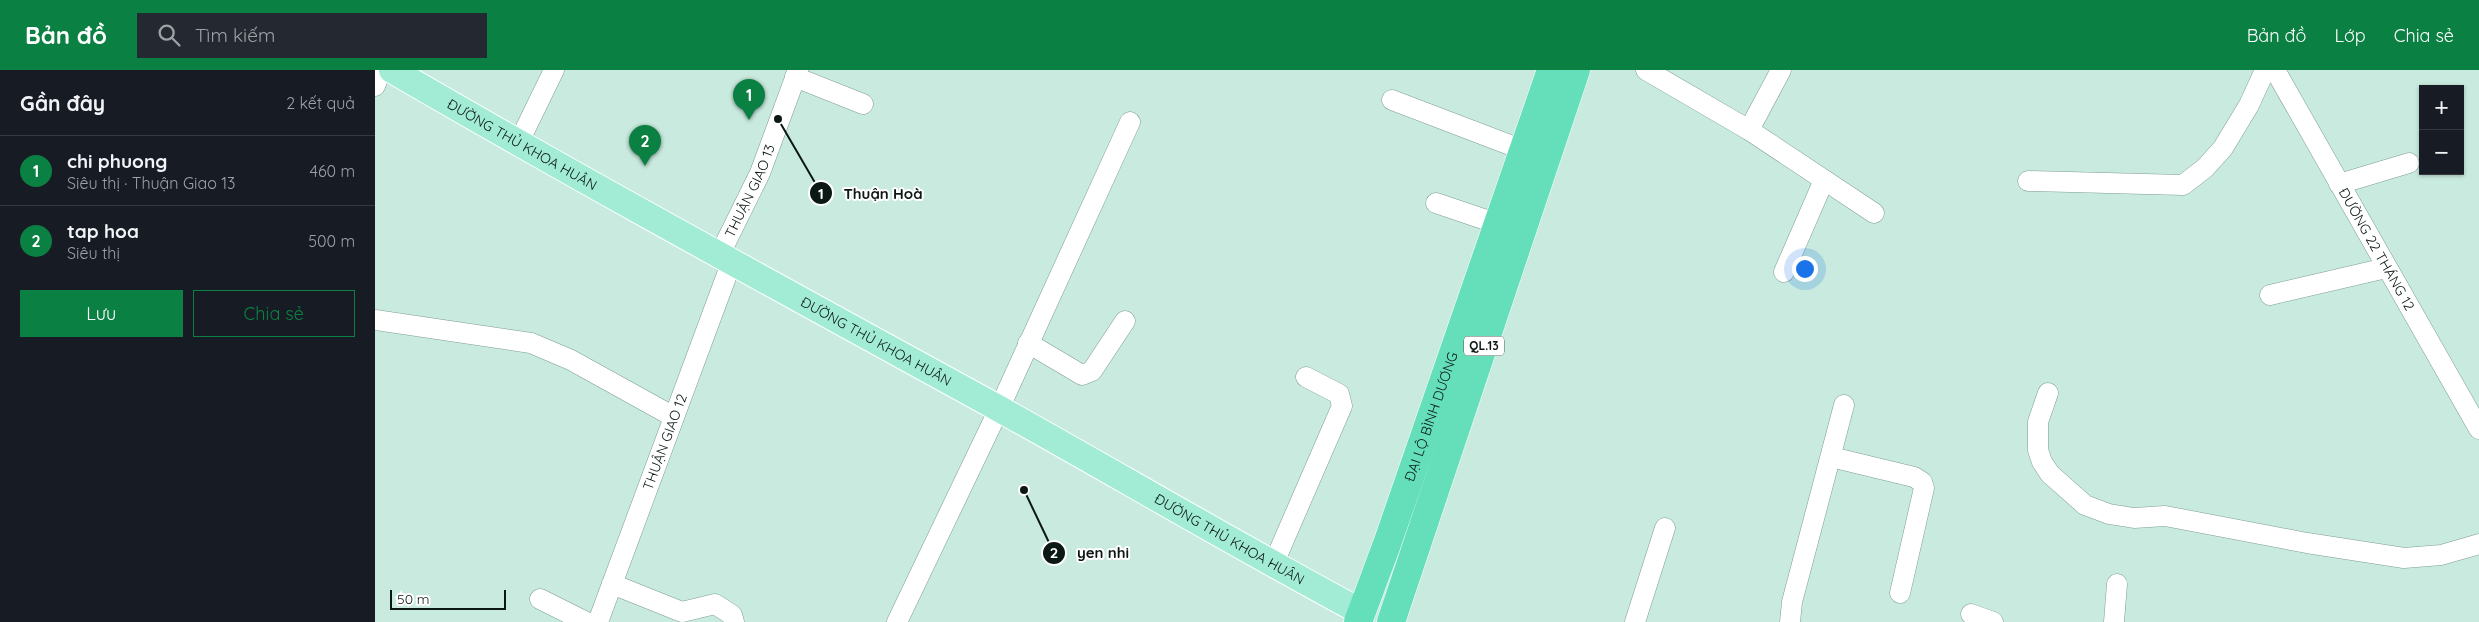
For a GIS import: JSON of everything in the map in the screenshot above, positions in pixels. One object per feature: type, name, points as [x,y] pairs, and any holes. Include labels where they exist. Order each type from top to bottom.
[{"type":"highway","name":"ĐẠI LỘ BÌNH DƯƠNG","points":[[1368,619],[1387,544],[1551,70]]},
{"type":"highway","name":"ĐẠI LỘ BÌNH DƯƠNG","points":[[1391,622],[1576,70]]},
{"type":"main road","name":"ĐƯỜNG THỦ KHOA HUÂN","points":[[392,70],[519,144],[999,409],[1368,619]]},
{"type":"street","points":[[375,86],[381,70]]},
{"type":"street","points":[[519,144],[554,70]]},
{"type":"street","points":[[1646,70],[1749,130],[1874,213]]},
{"type":"street","points":[[1749,130],[1781,70]]},
{"type":"street","points":[[2028,181],[2183,185],[2205,168],[2223,148],[2249,105],[2265,70]]},
{"type":"street","name":"ĐƯỜNG 22 THÁNG 12","points":[[2275,70],[2479,429]]},
{"type":"street","points":[[797,74],[863,104]]},
{"type":"street","name":"THUẬN GIAO 13","points":[[726,257],[797,74]]},
{"type":"street","points":[[1392,100],[1523,150]]},
{"type":"street","points":[[897,622],[999,409],[1129,122]]},
{"type":"street","points":[[2339,184],[2409,164]]},
{"type":"street","points":[[1784,272],[1823,180]]},
{"type":"street","points":[[1436,203],[1498,224]]},
{"type":"street","name":"THUẬN GIAO 12","points":[[596,622],[674,417],[726,257]]},
{"type":"street","points":[[2270,296],[2387,268]]},
{"type":"street","points":[[375,320],[531,343],[571,360],[674,417]]},
{"type":"street","points":[[1028,343],[1082,375],[1092,371],[1125,320]]},
{"type":"street","points":[[1273,565],[1343,406],[1339,394],[1306,377]]},
{"type":"street","points":[[2048,393],[2038,422],[2038,450],[2042,462],[2049,474],[2067,492],[2085,505],[2109,514],[2134,518],[2165,516],[2307,543],[2404,558],[2441,555],[2479,544]]},
{"type":"street","points":[[1791,622],[1793,602],[1844,406]]},
{"type":"street","points":[[1831,457],[1913,477],[1922,482],[1924,488],[1900,592]]},
{"type":"street","points":[[1635,622],[1665,528]]},
{"type":"street","points":[[612,584],[682,612],[715,604],[732,614],[734,622]]},
{"type":"street","points":[[2114,622],[2117,584]]},
{"type":"street","points":[[541,599],[596,622]]},
{"type":"street","points":[[1971,614],[1993,622]]},
{"type":"place","name":"Thuận Hoà","points":[[778,119]]},
{"type":"place","name":"chi phuong","points":[[749,120]]},
{"type":"place","name":"tap hoa","points":[[645,166]]},
{"type":"place","name":"yen nhi","points":[[1024,490]]}]
